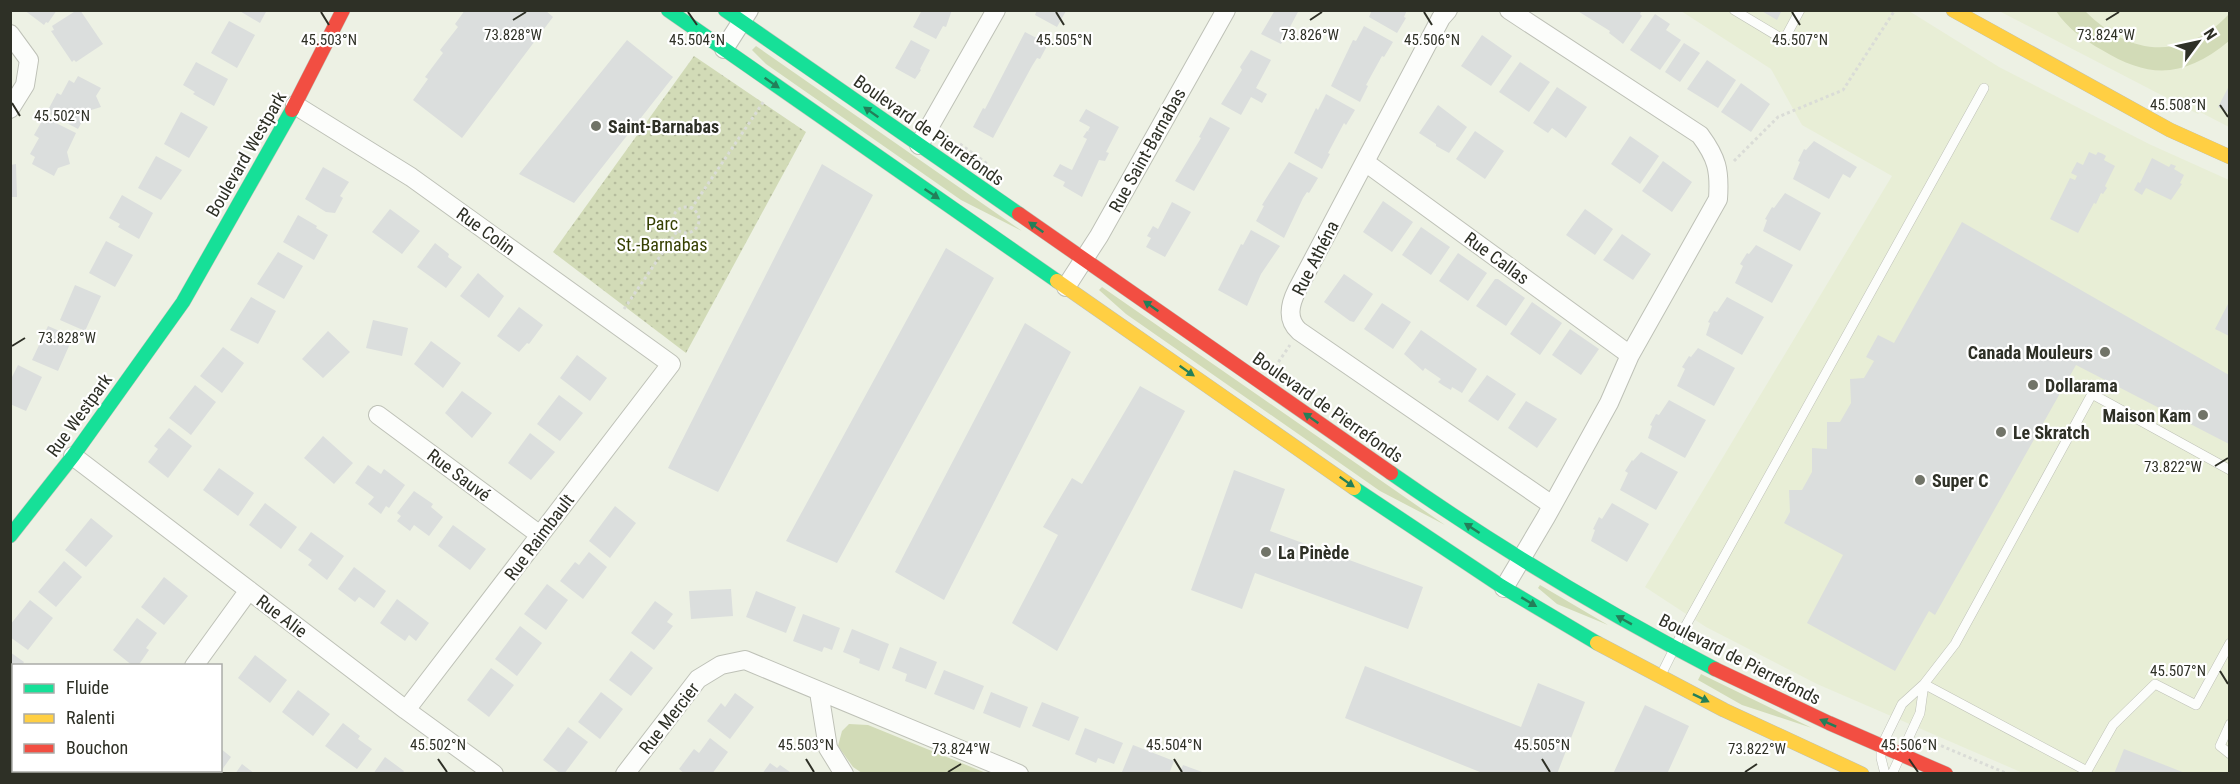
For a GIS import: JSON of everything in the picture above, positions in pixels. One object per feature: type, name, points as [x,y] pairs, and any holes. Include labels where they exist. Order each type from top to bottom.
[{"type":"main road","name":"Boulevard Westpark","points":[[174,313],[295,105],[343,10]]},
{"type":"main road","points":[[668,10],[1435,544],[1504,588],[1660,677],[1761,728],[1862,774]]},
{"type":"main road","name":"Boulevard de Pierrefonds","points":[[725,10],[745,16],[919,145],[1425,497],[1521,559],[1675,648],[1781,701],[1946,774]]},
{"type":"main road","points":[[1953,10],[2170,130],[2229,157]]},
{"type":"main road","name":"Rue Westpark","points":[[10,536],[73,456],[174,313]]},
{"type":"street","points":[[919,145],[996,10]]},
{"type":"street","name":"Rue Saint-Barnabas","points":[[1066,287],[1084,260],[1226,10]]},
{"type":"street","name":"Rue Athéna","points":[[1448,10],[1441,18],[1293,297],[1290,310],[1292,323],[1299,331],[1552,505]]},
{"type":"street","points":[[1504,588],[1609,403],[1630,355],[1718,199],[1720,175],[1713,152],[1700,135],[1509,10]]},
{"type":"street","points":[[724,49],[745,16]]},
{"type":"street","points":[[10,34],[29,60],[25,85],[10,109]]},
{"type":"street","name":"Rue Colin","points":[[295,105],[411,177],[671,364]]},
{"type":"street","name":"Rue Callas","points":[[1365,162],[1630,355]]},
{"type":"street","name":"Rue Raimbault","points":[[406,710],[671,364]]},
{"type":"street","name":"Rue Sauvé","points":[[378,415],[540,535]]},
{"type":"street","name":"Rue Alie","points":[[73,456],[406,710],[494,774]]},
{"type":"street","points":[[195,664],[249,590]]},
{"type":"street","name":"Rue Mercier","points":[[625,774],[698,679],[721,665],[745,660],[1019,774]]},
{"type":"street","points":[[819,692],[828,748],[844,774]]},
{"type":"lane","points":[[1734,10],[1785,40],[1800,10]]},
{"type":"lane","points":[[1660,677],[1984,88]]},
{"type":"lane","points":[[1885,774],[1881,747],[1902,704],[1924,684],[1955,644],[2092,394],[2229,470]]},
{"type":"lane","points":[[1924,684],[2087,771],[2114,725],[2155,684],[2196,705],[2229,643]]},
{"type":"lane","points":[[1892,774],[1920,713],[1924,684]]},
{"type":"lane","points":[[2229,724],[2220,746],[2229,754]]},
{"type":"path","points":[[1720,175],[1778,117],[1843,90],[1895,10]]},
{"type":"path","points":[[691,209],[768,95]]},
{"type":"path","points":[[683,208],[691,209],[697,215],[696,227],[690,232],[678,230],[673,219],[676,212],[683,208]]},
{"type":"path","points":[[614,323],[678,230]]},
{"type":"path","points":[[1276,365],[1292,341]]},
{"type":"path","points":[[1929,741],[2008,774]]},
{"type":"shaded area","points":[[1681,11],[1909,11],[1999,67],[2149,144],[2229,180],[2229,773],[2023,773],[1817,684],[1706,627],[1645,587],[1892,176],[1802,125],[1771,69]]},
{"type":"shaded area","points":[[1999,11],[2229,11],[2229,127],[2200,112],[2198,114]]},
{"type":"green space","points":[[2056,11],[2085,11],[2098,23],[2127,41],[2143,46],[2159,47],[2175,46],[2191,41],[2211,30],[2229,14],[2229,41],[2213,53],[2182,68],[2152,70],[2120,60],[2095,46],[2082,38]]},
{"type":"green space","points":[[756,46],[1022,231],[961,200],[766,64],[752,50]]},
{"type":"green space","name":"Parc St.-Barnabas","points":[[694,56],[806,132],[686,353],[553,252]]},
{"type":"green space","points":[[1102,287],[1445,525],[1380,491],[1126,314],[1099,290]]},
{"type":"green space","points":[[1540,585],[1608,625],[1557,604],[1538,588]]},
{"type":"green space","points":[[1701,674],[1812,728],[1742,705],[1698,680]]},
{"type":"green space","points":[[849,724],[868,725],[986,773],[862,773],[853,767],[838,746],[842,731]]},
{"type":"building","points":[[24,10],[57,10],[44,25]]},
{"type":"building","points":[[80,10],[103,44],[76,62],[74,60],[72,62],[51,31],[54,30],[52,26]]},
{"type":"building","points":[[238,10],[267,10],[260,23]]},
{"type":"building","points":[[465,10],[545,10],[553,17],[462,138],[413,100],[428,79],[425,77],[443,53],[440,50],[458,27],[455,24]]},
{"type":"building","points":[[922,10],[952,10],[946,27],[943,26],[936,39],[913,27]]},
{"type":"building","points":[[1037,10],[1066,11],[1057,27],[1035,15]]},
{"type":"building","points":[[1275,10],[1299,10],[1281,44],[1261,34]]},
{"type":"building","points":[[1372,10],[1407,10],[1404,17],[1406,18],[1397,33],[1369,17]]},
{"type":"building","points":[[1576,10],[1642,10],[1640,14],[1642,16],[1623,44],[1609,33],[1610,31]]},
{"type":"building","points":[[1760,10],[1782,10],[1777,20]]},
{"type":"building","points":[[1655,14],[1670,24],[1666,30],[1681,40],[1660,70],[1630,50]]},
{"type":"building","points":[[229,21],[255,35],[237,68],[211,53]]},
{"type":"building","points":[[1364,26],[1393,42],[1384,57],[1382,56],[1366,85],[1368,86],[1360,102],[1331,86],[1353,40],[1356,41]]},
{"type":"building","points":[[1025,32],[1048,44],[1040,59],[1037,58],[1032,66],[993,138],[973,127],[983,108],[985,109]]},
{"type":"building","points":[[1482,35],[1512,56],[1491,86],[1461,66]]},
{"type":"building","name":"Saint-Barnabas","points":[[627,40],[673,77],[574,203],[519,174]]},
{"type":"building","points":[[911,40],[930,50],[915,79],[895,68]]},
{"type":"building","points":[[1684,43],[1700,53],[1680,82],[1665,72]]},
{"type":"building","points":[[1251,50],[1271,60],[1256,88],[1267,94],[1262,103],[1251,97],[1241,115],[1221,104],[1242,70],[1240,67]]},
{"type":"building","points":[[1707,60],[1736,80],[1718,108],[1687,89]]},
{"type":"building","points":[[196,62],[228,79],[214,106],[193,94],[195,92],[183,85]]},
{"type":"building","points":[[1520,62],[1550,82],[1529,112],[1499,92]]},
{"type":"building","points":[[78,76],[101,88],[96,96],[101,107],[88,111],[78,129],[50,114],[48,110],[57,93],[61,95],[69,80],[74,83]]},
{"type":"building","points":[[1741,83],[1770,104],[1751,132],[1721,112]]},
{"type":"building","points":[[2229,86],[2229,113],[2218,107]]},
{"type":"building","points":[[1557,87],[1587,107],[1566,138],[1552,128],[1548,133],[1533,123]]},
{"type":"building","points":[[1326,94],[1355,110],[1346,125],[1344,123],[1322,169],[1294,153],[1316,108],[1318,110]]},
{"type":"building","points":[[1438,105],[1467,127],[1449,153],[1419,133]]},
{"type":"building","points":[[1086,109],[1119,127],[1106,152],[1109,153],[1105,161],[1099,160],[1082,197],[1063,186],[1065,182],[1053,176],[1060,164],[1072,170],[1087,139],[1083,137],[1087,131],[1091,132],[1088,131],[1090,127],[1079,121]]},
{"type":"building","points":[[181,112],[208,127],[189,158],[164,144]]},
{"type":"building","points":[[1210,117],[1230,128],[1194,191],[1175,181],[1201,138],[1199,137]]},
{"type":"building","points":[[43,119],[47,121],[48,119],[76,133],[67,152],[70,164],[58,168],[54,176],[32,164],[35,157],[30,154],[39,138],[34,135]]},
{"type":"building","points":[[1475,131],[1504,151],[1485,179],[1456,159]]},
{"type":"building","points":[[1630,136],[1659,156],[1640,184],[1611,164]]},
{"type":"building","points":[[1814,141],[1857,167],[1850,178],[1843,174],[1829,199],[1793,179],[1804,149],[1806,150]]},
{"type":"building","points":[[2089,152],[2096,155],[2098,152],[2103,154],[2106,156],[2104,160],[2115,166],[2105,186],[2107,188],[2103,194],[2101,193],[2096,204],[2094,203],[2078,233],[2050,219],[2070,178],[2075,180],[2077,176],[2071,173],[2077,162],[2083,165]]},
{"type":"building","points":[[156,156],[182,170],[161,200],[138,188]]},
{"type":"building","points":[[2152,158],[2169,167],[2171,164],[2176,166],[2174,169],[2184,175],[2180,183],[2182,184],[2171,200],[2146,188],[2142,195],[2134,190]]},
{"type":"building","points":[[1663,161],[1692,182],[1672,212],[1642,191]]},
{"type":"building","points":[[1289,162],[1318,178],[1303,198],[1284,238],[1256,221],[1264,206],[1262,205]]},
{"type":"building","points":[[16,164],[17,197],[10,197],[10,165]]},
{"type":"building","points":[[822,164],[873,195],[718,492],[668,468]]},
{"type":"building","points":[[323,167],[349,182],[340,196],[343,198],[335,213],[326,212],[305,199]]},
{"type":"building","points":[[1785,193],[1821,213],[1800,251],[1763,231],[1767,220],[1765,219]]},
{"type":"building","points":[[122,195],[153,213],[139,239],[118,227],[120,224],[109,218]]},
{"type":"building","points":[[1383,201],[1413,222],[1392,252],[1363,232]]},
{"type":"building","points":[[1172,202],[1191,212],[1165,257],[1146,247],[1151,238],[1147,236],[1153,226],[1158,229]]},
{"type":"building","points":[[390,209],[420,231],[402,254],[372,232]]},
{"type":"building","points":[[1585,209],[1613,229],[1595,255],[1566,235]]},
{"type":"building","points":[[298,215],[328,235],[314,260],[283,242]]},
{"type":"building","points":[[1962,222],[2229,375],[2229,444],[2076,365],[1935,615],[1929,611],[1895,671],[1807,623],[1843,555],[1784,523],[1790,512],[1789,490],[1802,490],[1812,472],[1812,448],[1827,449],[1827,422],[1840,422],[1851,403],[1850,379],[1864,378],[1874,361],[1866,357],[1878,335],[1894,343]]},
{"type":"building","points":[[1421,227],[1450,247],[1431,275],[1402,255]]},
{"type":"building","points":[[1251,230],[1280,246],[1261,274],[1247,306],[1218,290],[1241,244],[1243,245]]},
{"type":"building","points":[[1622,234],[1651,254],[1633,280],[1603,260]]},
{"type":"building","points":[[106,241],[133,255],[115,287],[89,273]]},
{"type":"building","points":[[435,243],[449,254],[448,257],[462,267],[446,288],[417,267]]},
{"type":"building","points":[[1756,245],[1793,265],[1772,303],[1735,283],[1743,266],[1740,264]]},
{"type":"building","points":[[946,248],[994,278],[837,563],[786,541]]},
{"type":"building","points":[[278,252],[303,266],[284,299],[257,284]]},
{"type":"building","points":[[1458,253],[1487,273],[1468,301],[1439,281]]},
{"type":"building","points":[[478,273],[504,296],[489,318],[460,296]]},
{"type":"building","points":[[1344,274],[1373,294],[1354,322],[1324,302]]},
{"type":"building","points":[[1495,279],[1525,298],[1506,326],[1476,306]]},
{"type":"building","points":[[75,285],[101,296],[85,331],[60,320]]},
{"type":"building","points":[[251,297],[276,311],[258,344],[230,330]]},
{"type":"building","points":[[1727,297],[1764,317],[1742,355],[1706,335],[1710,323],[1708,322],[1714,311],[1717,312]]},
{"type":"building","points":[[1532,302],[1562,323],[1540,355],[1510,334]]},
{"type":"building","points":[[2229,302],[2229,336],[2215,329]]},
{"type":"building","points":[[1382,303],[1411,322],[1393,349],[1364,329]]},
{"type":"building","points":[[519,307],[543,325],[529,344],[527,343],[519,352],[497,336]]},
{"type":"building","points":[[373,320],[408,328],[402,356],[366,348]]},
{"type":"building","points":[[1025,323],[1071,352],[944,600],[895,572]]},
{"type":"building","points":[[48,326],[73,337],[58,371],[32,360]]},
{"type":"building","points":[[1570,329],[1599,349],[1581,375],[1552,355]]},
{"type":"building","points":[[1421,330],[1477,369],[1462,393],[1452,387],[1451,390],[1438,382],[1441,379],[1425,368],[1423,371],[1404,354]]},
{"type":"building","points":[[328,331],[350,352],[323,378],[302,359]]},
{"type":"building","points":[[431,341],[461,363],[443,388],[414,364]]},
{"type":"building","points":[[223,347],[244,363],[222,393],[200,376]]},
{"type":"building","points":[[1698,348],[1735,368],[1714,406],[1677,386],[1685,369],[1682,367]]},
{"type":"building","points":[[577,355],[607,378],[590,401],[560,378]]},
{"type":"building","points":[[18,365],[42,377],[26,411],[10,404],[10,381]]},
{"type":"building","points":[[1487,375],[1516,394],[1498,421],[1468,401]]},
{"type":"building","points":[[195,385],[216,402],[191,435],[169,418]]},
{"type":"building","points":[[1140,386],[1185,411],[1057,651],[1012,623],[1058,535],[1043,527],[1072,478],[1082,484]]},
{"type":"building","points":[[462,391],[492,413],[472,438],[445,413]]},
{"type":"building","points":[[559,395],[583,413],[560,441],[537,424]]},
{"type":"building","points":[[1669,400],[1706,420],[1685,458],[1648,438],[1652,426],[1650,425],[1656,414],[1659,415]]},
{"type":"building","points":[[1526,401],[1557,419],[1537,448],[1508,428]]},
{"type":"building","points":[[169,428],[192,446],[168,478],[148,462],[158,449],[154,446]]},
{"type":"building","points":[[530,433],[555,452],[531,480],[508,463]]},
{"type":"building","points":[[323,436],[353,463],[334,484],[304,458]]},
{"type":"building","points":[[1641,452],[1678,472],[1656,510],[1620,490],[1628,473],[1625,471]]},
{"type":"building","points":[[368,465],[381,474],[384,469],[405,485],[389,508],[386,506],[381,514],[368,504],[374,497],[355,483]]},
{"type":"building","points":[[219,468],[254,493],[238,516],[203,490]]},
{"type":"building","name":"La Pinède","points":[[1234,470],[1285,489],[1270,531],[1423,587],[1408,629],[1255,573],[1242,609],[1191,590]]},
{"type":"building","points":[[414,491],[433,504],[431,507],[443,517],[429,536],[414,525],[410,531],[397,521],[401,516],[397,513]]},
{"type":"building","points":[[265,503],[297,527],[281,549],[249,525]]},
{"type":"building","points":[[1612,503],[1649,524],[1627,562],[1591,541],[1595,530],[1593,529],[1599,517],[1602,519]]},
{"type":"building","points":[[615,506],[636,523],[610,558],[589,541]]},
{"type":"building","points":[[91,518],[113,536],[86,567],[65,550]]},
{"type":"building","points":[[453,525],[486,549],[470,570],[438,546]]},
{"type":"building","points":[[311,532],[344,556],[327,580],[308,565],[312,560],[298,550]]},
{"type":"building","points":[[589,552],[607,567],[583,599],[560,581],[575,562],[579,565]]},
{"type":"building","points":[[64,561],[82,577],[56,607],[38,592]]},
{"type":"building","points":[[354,567],[386,591],[374,608],[359,597],[355,602],[338,589]]},
{"type":"building","points":[[164,577],[188,596],[164,625],[141,607]]},
{"type":"building","points":[[547,584],[568,600],[546,630],[524,614]]},
{"type":"building","points":[[731,589],[733,616],[691,619],[689,591]]},
{"type":"building","points":[[756,591],[796,607],[786,633],[746,617]]},
{"type":"building","points":[[397,599],[429,623],[416,641],[409,635],[405,641],[380,623]]},
{"type":"building","points":[[30,600],[53,618],[28,650],[10,637],[10,625]]},
{"type":"building","points":[[655,601],[673,614],[667,622],[673,626],[654,650],[631,633]]},
{"type":"building","points":[[803,614],[840,628],[832,650],[824,647],[822,652],[793,641]]},
{"type":"building","points":[[137,618],[157,633],[146,648],[149,650],[139,664],[130,664],[113,650]]},
{"type":"building","points":[[520,626],[542,643],[517,676],[495,659]]},
{"type":"building","points":[[852,629],[889,644],[879,671],[859,663],[860,659],[843,652]]},
{"type":"building","points":[[900,647],[937,662],[926,689],[905,681],[907,674],[892,668]]},
{"type":"building","points":[[631,651],[653,668],[631,696],[609,680]]},
{"type":"building","points":[[10,652],[24,662],[23,664],[12,664],[10,682]]},
{"type":"building","points":[[255,655],[287,680],[270,703],[238,678]]},
{"type":"building","points":[[1365,666],[1521,727],[1538,683],[1585,702],[1557,774],[1485,774],[1345,718]]},
{"type":"building","points":[[491,668],[514,685],[489,717],[467,700]]},
{"type":"building","points":[[944,670],[984,686],[974,710],[934,694]]},
{"type":"building","points":[[298,690],[330,714],[313,736],[282,712]]},
{"type":"building","points":[[601,692],[623,709],[600,739],[578,722]]},
{"type":"building","points":[[991,692],[1028,707],[1020,728],[983,713]]},
{"type":"building","points":[[735,693],[754,707],[730,739],[707,721],[721,703],[725,707]]},
{"type":"building","points":[[1042,702],[1079,717],[1069,741],[1032,726]]},
{"type":"building","points":[[1645,705],[1689,726],[1667,774],[1613,774]]},
{"type":"building","points":[[343,723],[360,736],[358,739],[372,749],[357,769],[325,746]]},
{"type":"building","points":[[568,727],[588,742],[564,774],[561,774],[543,760]]},
{"type":"building","points":[[1085,728],[1123,743],[1114,764],[1098,758],[1096,763],[1075,754]]},
{"type":"building","points":[[710,738],[728,752],[712,774],[685,774],[679,769],[694,749],[699,753]]},
{"type":"building","points":[[1133,745],[1174,761],[1169,774],[1122,772]]},
{"type":"building","points":[[2124,749],[2185,773],[2185,774],[2114,774]]},
{"type":"building","points":[[222,750],[231,757],[222,770]]},
{"type":"building","points":[[385,757],[404,771],[402,774],[373,774]]},
{"type":"building","points":[[770,763],[777,768],[780,765],[790,772],[762,774]]},
{"type":"building","points":[[242,764],[255,774],[235,774]]},
{"type":"building","points":[[1183,765],[1205,773],[1205,774],[1179,774]]},
{"type":"building","points":[[31,772],[64,772],[63,774],[30,774]]},
{"type":"building","points":[[206,772],[220,772],[219,774]]},
{"type":"traffic: fast","points":[[668,10],[1057,281]]},
{"type":"traffic: fast","points":[[725,10],[1019,214]]},
{"type":"traffic: fast","points":[[10,536],[73,456],[183,302],[292,110]]},
{"type":"traffic: fast","points":[[1391,473],[1469,526],[1550,576],[1715,669]]},
{"type":"traffic: fast","points":[[1354,488],[1501,586],[1597,643]]},
{"type":"traffic: slow","points":[[1953,10],[2170,130],[2230,157]]},
{"type":"traffic: slow","points":[[1057,281],[1354,488]]},
{"type":"traffic: slow","points":[[1597,643],[1724,710],[1862,774]]},
{"type":"traffic: jam","points":[[292,110],[343,10]]},
{"type":"traffic: jam","points":[[1019,214],[1391,473]]},
{"type":"traffic: jam","points":[[1715,669],[1829,723],[1946,774]]},
{"type":"place","name":"Saint-Barnabas","points":[[596,126]]},
{"type":"place","name":"Canada Mouleurs","points":[[2105,352]]},
{"type":"place","name":"Dollarama","points":[[2033,385]]},
{"type":"place","name":"Maison Kam","points":[[2203,415]]},
{"type":"place","name":"Le Skratch","points":[[2001,432]]},
{"type":"place","name":"Super C","points":[[1920,480]]},
{"type":"place","name":"La Pinède","points":[[1266,552]]}]
